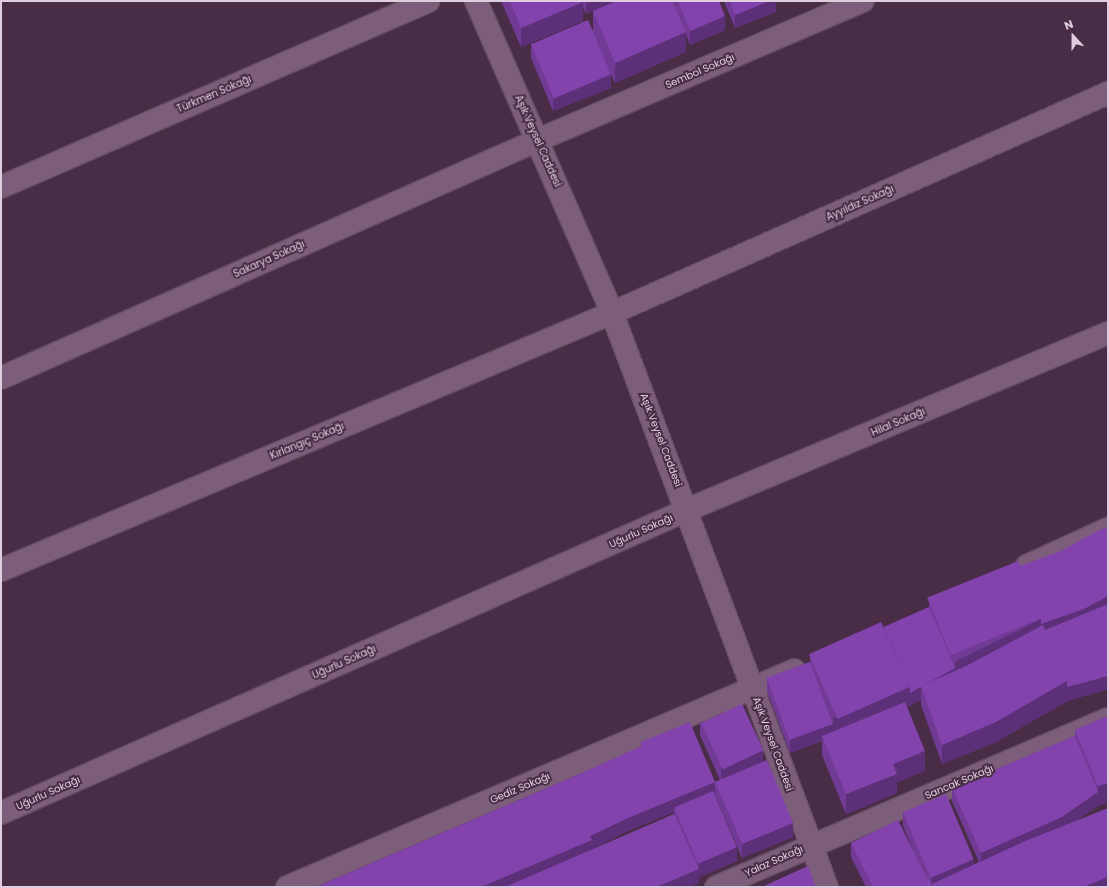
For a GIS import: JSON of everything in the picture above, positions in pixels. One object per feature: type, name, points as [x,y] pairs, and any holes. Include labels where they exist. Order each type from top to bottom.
[{"type":"street","name":"Türkmen Sokağı","points":[[1,187],[428,1]]},
{"type":"street","name":"Aşık Veysel Caddesi","points":[[476,1],[538,140],[612,313],[827,887]]},
{"type":"street","name":"Sembol Sokağı","points":[[538,140],[862,1]]},
{"type":"street","name":"Ayyıldız Sokağı","points":[[612,313],[1108,93]]},
{"type":"street","name":"Sakarya Sokağı","points":[[1,378],[538,140]]},
{"type":"street","name":"Kırlangıç Sokağı","points":[[1,570],[612,313]]},
{"type":"street","name":"Hilal Sokağı","points":[[687,510],[1108,333]]},
{"type":"street","name":"Uğurlu Sokağı","points":[[1,813],[687,510]]},
{"type":"street","points":[[1006,575],[1108,529]]},
{"type":"street","name":"Gediz Sokağı","points":[[287,887],[811,662]]},
{"type":"street","name":"Sancak Sokağı","points":[[811,845],[1108,719]]},
{"type":"street","name":"Yalaz Sokağı","points":[[716,887],[811,845]]},
{"type":"building","points":[[510,1],[583,1],[583,2],[521,28]]},
{"type":"building","points":[[616,1],[672,1],[686,32],[615,63],[593,11]]},
{"type":"building","points":[[678,1],[719,1],[725,16],[690,31]]},
{"type":"building","points":[[730,1],[769,1],[735,15]]},
{"type":"building","points":[[588,20],[611,74],[554,99],[531,44]]},
{"type":"building","points":[[1108,527],[1108,596],[1084,609],[1041,624],[1041,619],[1020,566],[1061,551],[1099,530]]},
{"type":"building","points":[[1018,561],[1041,618],[950,655],[927,598]]},
{"type":"building","points":[[1108,604],[1108,676],[1067,687],[1067,681],[1045,630]]},
{"type":"building","points":[[929,607],[955,668],[910,693],[910,687],[884,627]]},
{"type":"building","points":[[881,622],[910,687],[838,719],[809,654]]},
{"type":"building","points":[[1043,625],[1067,681],[996,722],[942,745],[921,686],[966,666]]},
{"type":"building","points":[[810,662],[833,724],[789,740],[767,678]]},
{"type":"building","points":[[905,702],[925,751],[893,764],[897,774],[846,794],[822,736]]},
{"type":"building","points":[[742,704],[764,750],[723,769],[701,723]]},
{"type":"building","points":[[1108,716],[1108,783],[1098,786],[1075,730]]},
{"type":"building","points":[[690,722],[715,782],[628,818],[590,836],[592,840],[481,887],[316,887],[566,780],[642,746],[641,742]]},
{"type":"building","points":[[1075,736],[1098,792],[1062,817],[981,853],[952,788]]},
{"type":"building","points":[[767,760],[793,823],[742,844],[715,782]]},
{"type":"building","points":[[713,791],[737,847],[698,864],[674,807]]},
{"type":"building","points":[[946,794],[974,859],[930,878],[903,812]]},
{"type":"building","points":[[1108,808],[1108,877],[1083,887],[933,887],[932,884],[1023,842]]},
{"type":"building","points":[[674,814],[699,869],[659,887],[505,887]]},
{"type":"building","points":[[898,820],[928,880],[912,887],[873,887],[851,843]]},
{"type":"building","points":[[808,866],[816,887],[764,887],[764,886]]},
{"type":"building","points":[[929,879],[933,887],[912,887]]}]
